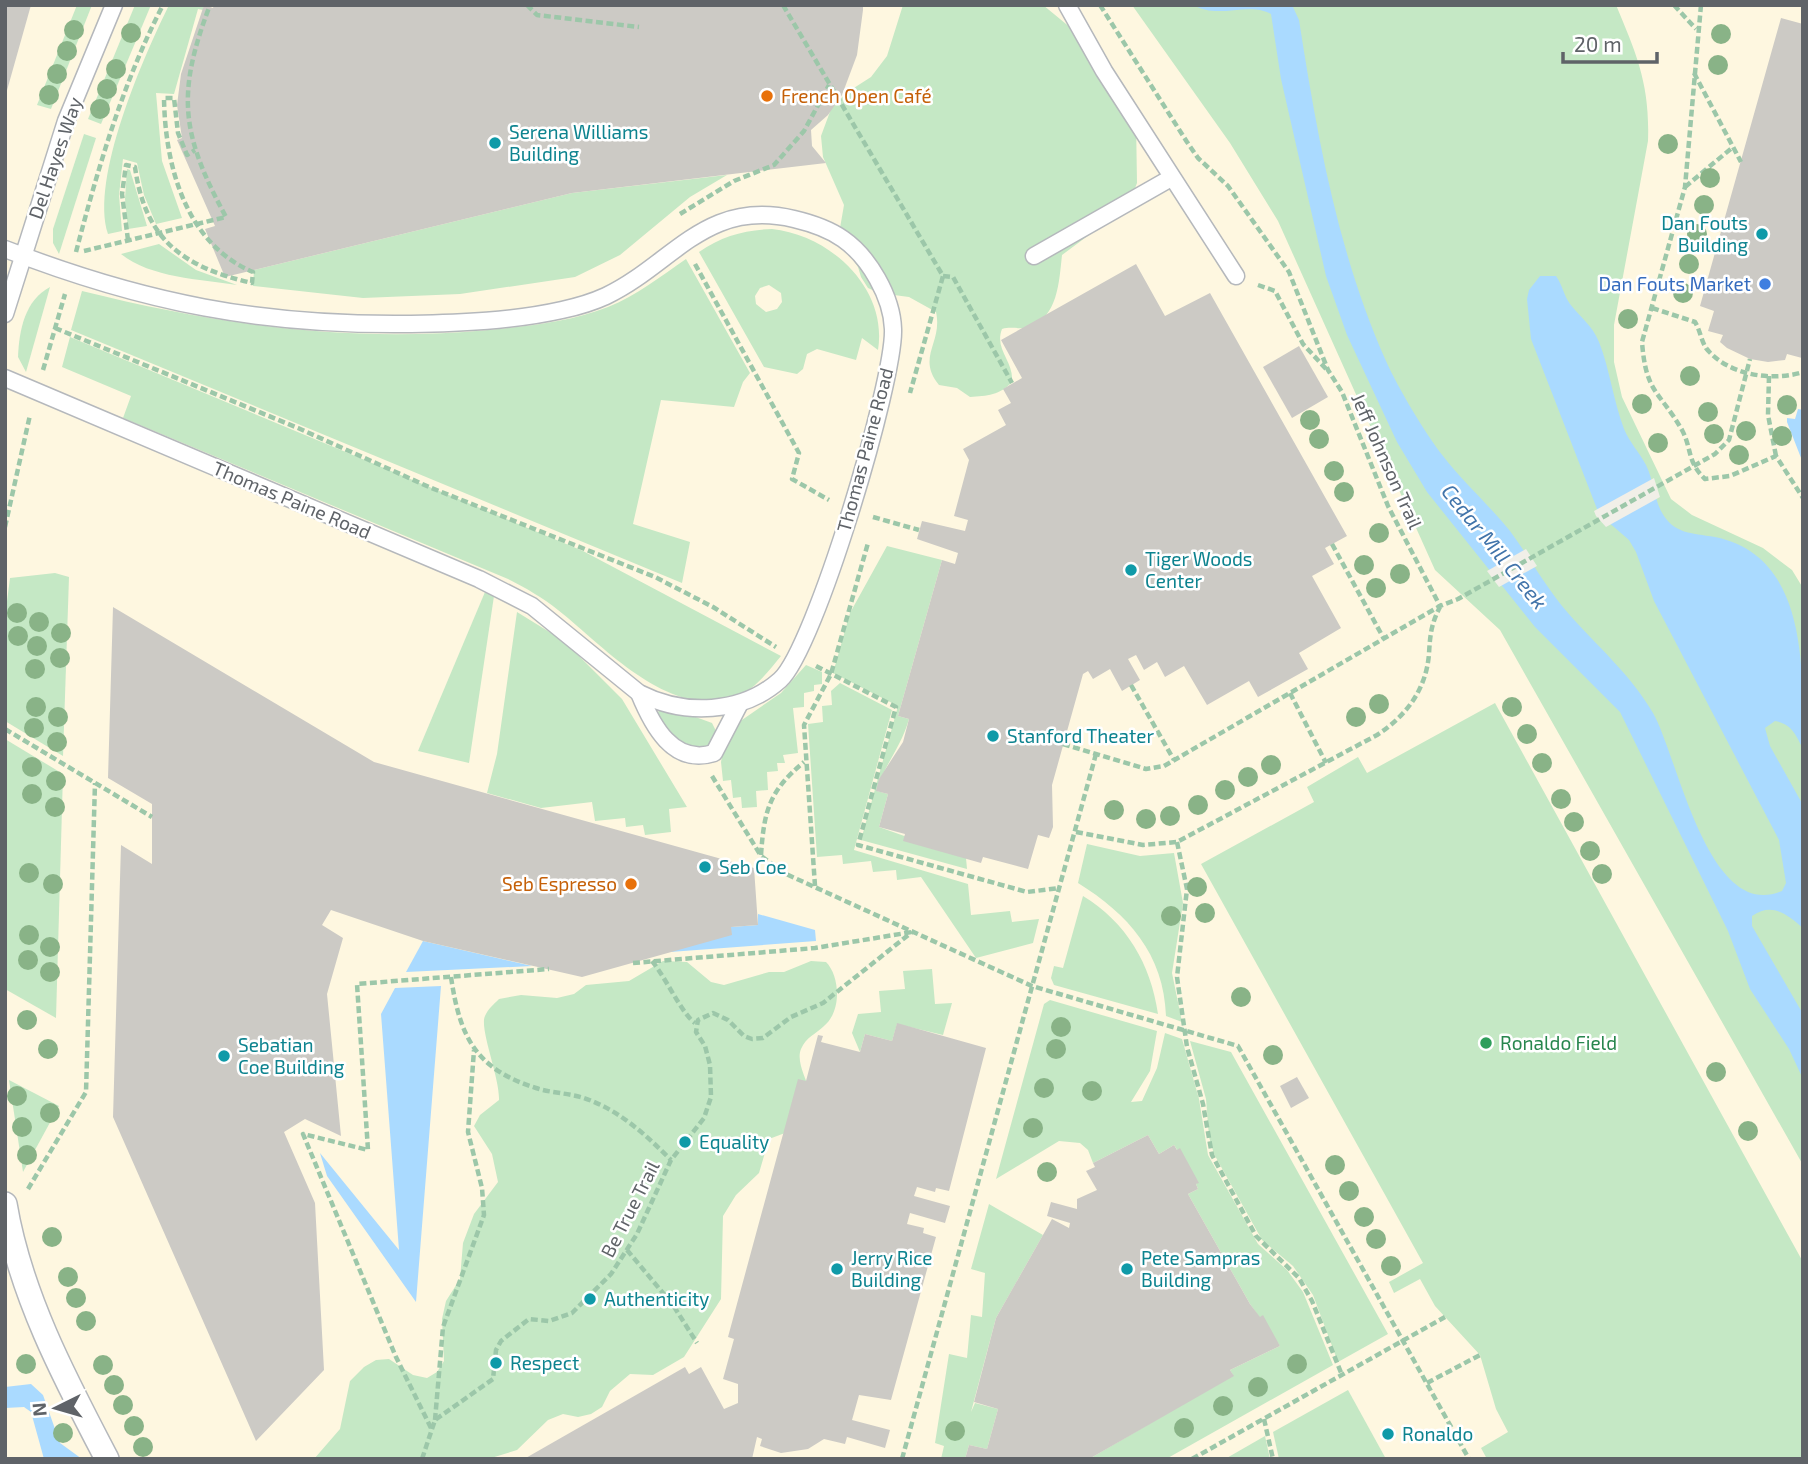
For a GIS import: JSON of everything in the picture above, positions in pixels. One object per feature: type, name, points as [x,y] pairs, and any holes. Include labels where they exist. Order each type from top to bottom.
[{"type":"street","points":[[7,1213],[27,1286],[67,1382],[107,1459]]},
{"type":"lane","name":"Del Hayes Way","points":[[5,314],[65,121],[114,5]]},
{"type":"lane","points":[[1067,5],[1104,71],[1236,276]]},
{"type":"lane","points":[[1034,256],[1171,177]]},
{"type":"lane","name":"Thomas Paine Road","points":[[5,249],[118,290],[177,304],[298,322],[428,323],[540,313],[604,297],[635,278],[683,241],[711,226],[746,215],[785,216],[812,223],[843,239],[865,261],[885,295],[893,327],[889,368],[881,405],[827,585],[797,657],[784,677],[762,694],[739,705],[712,708],[656,702],[639,693],[532,606],[488,583],[5,378]]},
{"type":"lane","points":[[639,693],[650,721],[668,743],[684,753],[701,757],[714,753],[739,705]]},
{"type":"path","points":[[89,257],[76,253],[226,217],[195,150],[185,104],[187,82],[210,5]]},
{"type":"path","points":[[527,5],[537,15],[639,27]]},
{"type":"path","points":[[783,5],[943,276],[918,363]]},
{"type":"path","name":"Jeff Johnson Trail","points":[[1100,5],[1198,158],[1228,186],[1289,272],[1328,370],[1342,392],[1388,506],[1440,606]]},
{"type":"path","points":[[1674,5],[1696,30]]},
{"type":"path","points":[[1701,5],[1696,30],[1685,187],[1642,342],[1644,365],[1649,386],[1682,431],[1693,468],[1705,479],[1730,476],[1776,456]]},
{"type":"path","points":[[1694,72],[1741,162]]},
{"type":"path","points":[[829,84],[804,131],[774,165],[734,181],[672,220],[799,453],[792,479],[849,511],[919,530]]},
{"type":"path","points":[[128,240],[122,194],[126,165],[135,167],[142,200],[158,233],[181,255],[204,268],[252,283],[253,272],[222,255],[206,240],[196,225],[168,147],[164,98],[174,98],[178,133],[187,155],[195,150]]},
{"type":"path","points":[[1685,187],[1732,147]]},
{"type":"path","points":[[943,276],[953,277],[1012,383]]},
{"type":"path","points":[[1236,276],[1275,291],[1303,344],[1328,370]]},
{"type":"path","points":[[1652,307],[1695,322],[1709,351],[1746,373],[1769,376],[1803,372]]},
{"type":"path","points":[[55,328],[298,428],[429,487],[655,577],[797,657],[896,707],[858,845],[1027,892],[1060,888]]},
{"type":"path","points":[[1063,744],[1146,769],[1156,769],[1174,760],[1440,606],[1458,599],[1715,454],[1729,440],[1750,359]]},
{"type":"path","points":[[1769,376],[1768,415],[1776,456],[1803,498]]},
{"type":"path","points":[[1332,544],[1384,639]]},
{"type":"path","points":[[1076,832],[1133,844],[1177,842],[1326,763],[1397,721],[1413,702],[1424,680],[1429,655],[1428,636],[1440,606]]},
{"type":"path","points":[[815,887],[804,762],[804,725],[831,674]]},
{"type":"path","points":[[1131,685],[1174,760]]},
{"type":"path","points":[[1290,693],[1326,763]]},
{"type":"path","points":[[5,729],[152,817]]},
{"type":"path","points":[[902,1459],[1096,754]]},
{"type":"path","points":[[701,757],[761,856],[786,874],[1032,986],[1238,1046],[1469,1459]]},
{"type":"path","points":[[761,856],[763,828],[772,800],[781,781],[804,762]]},
{"type":"path","points":[[7,1213],[86,1092],[95,783]]},
{"type":"path","points":[[1177,842],[1187,889],[1187,911],[1177,962],[1185,1032],[1203,1104],[1212,1155],[1256,1236],[1299,1278],[1312,1301],[1342,1375]]},
{"type":"path","points":[[633,963],[815,948],[912,932]]},
{"type":"path","points":[[695,1023],[713,1013],[728,1020],[744,1036],[752,1039],[763,1038],[791,1017],[823,1003],[912,932]]},
{"type":"path","name":"Be True Trail","points":[[436,1420],[493,1379],[497,1345],[501,1341],[529,1319],[556,1320],[582,1306],[611,1275],[627,1250],[671,1160],[704,1118],[710,1104],[709,1056],[696,1032],[695,1023],[651,961]]},
{"type":"path","points":[[432,1429],[396,1357],[303,1134],[368,1150],[357,984],[549,969]]},
{"type":"path","points":[[451,977],[460,1019],[474,1050],[499,1074],[538,1089],[584,1098],[636,1125],[671,1160]]},
{"type":"path","points":[[422,1459],[436,1420],[443,1327],[484,1214],[482,1188],[468,1132],[474,1050]]},
{"type":"path","points":[[627,1250],[673,1305],[697,1343]]},
{"type":"path","points":[[1192,1459],[1445,1317]]},
{"type":"path","points":[[1427,1383],[1480,1355]]},
{"type":"path","points":[[1264,1419],[1273,1459]]},
{"type":"shaded area","points":[[5,5],[1803,5],[1803,1459],[5,1459]]},
{"type":"green space","points":[[77,5],[92,5],[51,109],[37,105]]},
{"type":"green space","points":[[135,5],[151,5],[101,124],[88,119]]},
{"type":"green space","points":[[169,5],[204,5],[203,10],[198,9],[174,94],[156,93],[162,161],[182,218],[156,224],[144,195],[137,163],[123,159],[119,195],[122,231],[108,234],[104,210],[106,182],[113,151],[134,86]]},
{"type":"green space","points":[[903,5],[1043,5],[1077,33],[1136,120],[1137,183],[1128,206],[1062,255],[1055,297],[1046,315],[1039,322],[1029,327],[1002,329],[1000,343],[1010,368],[1012,382],[1003,390],[988,395],[970,397],[957,388],[939,385],[930,366],[936,333],[936,312],[909,297],[879,293],[868,288],[845,247],[840,228],[844,205],[823,157],[821,136],[831,109],[846,93],[871,77],[887,56]]},
{"type":"green space","points":[[1132,5],[1616,5],[1641,71],[1648,121],[1648,141],[1614,325],[1614,362],[1622,397],[1671,499],[1692,515],[1763,548],[1792,570],[1803,588],[1803,1165],[1500,630],[1435,570],[1278,221],[1230,143]]},
{"type":"green space","points":[[84,134],[96,138],[59,254],[53,243],[53,229]]},
{"type":"green space","points":[[127,169],[130,170],[147,226],[128,229],[125,199]]},
{"type":"green space","points":[[727,175],[690,197],[620,255],[575,277],[460,294],[363,298],[253,286],[254,270],[572,193]]},
{"type":"green space","points":[[762,230],[794,233],[834,254],[850,268],[864,286],[874,306],[879,327],[878,350],[862,338],[856,360],[817,349],[807,354],[803,369],[797,374],[764,367],[699,252],[725,238]],"holes":[[[769,285],[781,293],[782,302],[777,309],[766,312],[756,304],[755,296],[760,288]]]},
{"type":"green space","points":[[159,244],[196,270],[237,285],[161,273],[121,254]]},
{"type":"green space","points":[[686,259],[750,373],[743,382],[734,407],[661,400],[633,524],[690,542],[682,583],[71,330],[82,291],[183,313],[284,328],[384,334],[519,327],[564,320],[608,307]]},
{"type":"green space","points":[[50,287],[26,372],[18,357],[22,326],[29,308],[41,293]]},
{"type":"green space","points":[[70,337],[583,551],[781,656],[749,690],[717,701],[692,700],[667,691],[619,661],[546,601],[508,579],[123,418],[131,396],[62,367]]},
{"type":"green space","points":[[887,546],[942,560],[898,716],[909,719],[877,791],[888,794],[879,827],[966,858],[967,869],[861,840],[898,706],[833,673],[850,613]]},
{"type":"green space","points":[[55,573],[69,577],[63,756],[5,721],[5,617],[10,578]]},
{"type":"green space","points":[[485,592],[494,596],[469,763],[418,751]]},
{"type":"green space","points":[[517,612],[564,641],[622,699],[687,807],[669,809],[671,832],[645,835],[643,825],[626,827],[625,818],[595,821],[592,802],[541,808],[487,793],[497,754]]},
{"type":"green space","points":[[806,665],[822,672],[822,684],[814,685],[814,691],[804,693],[804,707],[793,708],[798,753],[783,755],[785,763],[777,763],[778,771],[767,772],[768,790],[756,791],[757,807],[742,808],[741,797],[733,798],[731,780],[723,781],[723,751],[739,722],[781,693]]},
{"type":"green space","points":[[840,683],[892,710],[854,850],[968,884],[971,915],[1010,911],[1012,922],[1039,919],[1033,943],[976,958],[921,877],[897,880],[896,870],[873,872],[871,861],[843,864],[842,855],[817,857],[808,724],[823,722],[822,706],[832,705],[831,691]]},
{"type":"green space","name":"Ronaldo Field","points":[[1495,703],[1803,1262],[1803,1459],[1487,1459],[1481,1448],[1508,1432],[1496,1409],[1480,1355],[1435,1306],[1420,1279],[1394,1293],[1389,1282],[1423,1263],[1201,864],[1314,802],[1307,787],[1358,757],[1367,773]]},
{"type":"green space","points":[[661,708],[671,708],[712,723],[717,733],[710,745],[693,746],[679,739],[656,715]]},
{"type":"green space","points":[[5,739],[63,774],[56,1018],[5,989]]},
{"type":"green space","points":[[1087,844],[1140,856],[1174,853],[1183,903],[1172,973],[1182,1022],[1166,1016],[1158,973],[1140,938],[1113,908],[1078,883]]},
{"type":"green space","points":[[1083,896],[1112,918],[1134,946],[1149,978],[1158,1014],[1054,985],[1051,978],[1054,966],[1063,968]]},
{"type":"green space","points":[[663,961],[687,962],[711,982],[724,985],[769,972],[784,972],[811,961],[826,962],[834,976],[837,994],[830,1020],[808,1039],[801,1049],[801,1064],[810,1091],[785,1133],[769,1139],[759,1173],[736,1195],[723,1216],[721,1299],[684,1357],[653,1375],[630,1374],[610,1391],[602,1407],[591,1414],[578,1417],[563,1414],[548,1420],[517,1450],[488,1459],[314,1459],[340,1429],[350,1381],[364,1367],[376,1360],[389,1359],[413,1375],[427,1378],[437,1372],[444,1361],[442,1319],[446,1301],[460,1279],[463,1243],[474,1214],[498,1182],[492,1154],[474,1126],[480,1115],[499,1100],[485,1031],[484,1022],[488,1011],[499,999],[521,995],[557,998],[574,994],[586,985],[629,981]]},
{"type":"green space","points":[[932,969],[935,1004],[952,1003],[943,1035],[897,1024],[892,1041],[865,1034],[860,1052],[852,1033],[858,1014],[881,1012],[879,991],[905,989],[903,971]]},
{"type":"green space","points":[[1050,1000],[1157,1031],[1150,1071],[1131,1102],[1142,1101],[1157,1068],[1165,1033],[1182,1039],[1199,1099],[1208,1155],[1258,1244],[1287,1270],[1303,1292],[1333,1365],[1166,1459],[1089,1459],[1233,1375],[1230,1370],[1280,1346],[1250,1304],[1188,1194],[1198,1189],[1198,1182],[1174,1145],[1159,1154],[1148,1135],[1093,1163],[1088,1150],[1080,1143],[1059,1141],[996,1179],[1044,1004]]},
{"type":"green space","points":[[1190,1041],[1231,1052],[1388,1334],[1338,1362],[1313,1295],[1293,1266],[1262,1240],[1214,1154],[1209,1137],[1206,1099]]},
{"type":"green space","points":[[9,1080],[59,1106],[23,1172]]},
{"type":"green space","points":[[989,1204],[1043,1235],[996,1318],[971,1412],[975,1403],[998,1409],[987,1449],[969,1445],[965,1459],[941,1459],[944,1446],[935,1443],[949,1354],[967,1358],[971,1315],[982,1317],[985,1273],[971,1269]]},
{"type":"green space","points":[[1348,1390],[1386,1459],[1279,1459],[1273,1432]]},
{"type":"green space","points":[[1265,1436],[1270,1459],[1225,1459]]},
{"type":"water","name":"Cedar Mill Creek","points":[[1194,5],[1292,5],[1299,20],[1313,107],[1342,236],[1369,320],[1397,384],[1443,456],[1510,531],[1560,603],[1644,699],[1663,735],[1699,831],[1715,860],[1734,883],[1756,894],[1782,891],[1786,883],[1779,840],[1654,601],[1636,552],[1629,540],[1599,514],[1531,339],[1527,299],[1529,290],[1540,276],[1556,276],[1570,304],[1596,336],[1624,429],[1646,465],[1666,519],[1684,531],[1715,537],[1745,548],[1768,567],[1784,591],[1794,620],[1800,651],[1803,749],[1793,731],[1786,725],[1775,721],[1765,728],[1770,746],[1803,805],[1803,928],[1785,914],[1773,910],[1752,916],[1752,926],[1803,1014],[1803,1079],[1789,1049],[1750,989],[1728,931],[1620,712],[1535,627],[1427,492],[1397,442],[1347,335],[1326,276],[1281,79],[1271,14],[1253,9],[1213,11]]},
{"type":"water","points":[[1798,409],[1803,410],[1803,463],[1787,422],[1787,418],[1795,419]]},
{"type":"water","points":[[758,914],[815,930],[816,941],[670,952],[731,927],[758,925]]},
{"type":"water","points":[[423,941],[532,966],[406,972]]},
{"type":"water","points":[[441,986],[416,1302],[327,1176],[320,1153],[399,1250],[381,1014],[395,988]]},
{"type":"water","points":[[31,1384],[43,1395],[60,1443],[82,1459],[44,1459],[31,1412],[24,1407],[5,1408],[5,1387]]},
{"type":"pier","points":[[1654,478],[1660,497],[1606,527],[1596,516],[1594,511]]},
{"type":"pier","points":[[1526,549],[1537,566],[1499,587],[1487,571]]},
{"type":"building","points":[[5,5],[31,5],[6,94],[5,94]]},
{"type":"building","name":"Serena Williams Building","points":[[204,5],[213,8],[214,5],[863,5],[863,10],[857,55],[842,95],[828,115],[811,130],[812,146],[826,163],[572,193],[225,277],[205,229],[215,226],[177,140],[182,138],[177,105],[181,74]]},
{"type":"building","name":"Dan Fouts Building","points":[[1781,18],[1803,24],[1803,355],[1802,358],[1787,354],[1785,360],[1768,362],[1750,359],[1727,348],[1720,342],[1723,335],[1708,331],[1714,311],[1700,306]]},
{"type":"building","name":"Tiger Woods Center","points":[[1136,264],[1165,316],[1210,293],[1347,536],[1325,548],[1334,564],[1312,576],[1341,628],[1299,653],[1308,669],[1258,697],[1249,681],[1207,705],[1184,666],[1165,677],[1157,662],[1144,670],[1136,655],[1128,659],[1140,680],[1122,691],[1110,669],[1093,679],[1088,671],[1083,674],[1052,785],[1053,827],[1049,838],[1038,835],[1028,869],[983,857],[981,863],[903,841],[905,834],[879,827],[888,794],[876,791],[879,779],[903,742],[909,719],[898,716],[942,560],[955,564],[958,553],[917,539],[922,521],[965,531],[968,520],[954,516],[969,460],[963,449],[1006,425],[998,410],[1011,403],[1003,389],[1022,378],[1001,340]]},
{"type":"building","points":[[1299,346],[1328,397],[1292,418],[1263,367]]},
{"type":"building","name":"Sebatian Coe Building","points":[[113,607],[374,762],[754,868],[758,925],[731,927],[732,935],[582,977],[423,941],[331,910],[322,925],[343,938],[327,994],[341,1136],[305,1119],[284,1132],[315,1203],[324,1370],[256,1441],[113,1117],[121,845],[152,864],[152,804],[108,778]]},
{"type":"building","name":"Jerry Rice Building","points":[[897,1023],[986,1048],[949,1191],[936,1188],[935,1192],[917,1187],[914,1196],[950,1206],[945,1223],[910,1213],[907,1224],[924,1228],[923,1233],[936,1237],[891,1400],[859,1395],[852,1420],[890,1430],[885,1448],[847,1437],[845,1444],[824,1439],[808,1449],[781,1453],[760,1446],[762,1439],[757,1437],[752,1459],[524,1459],[685,1367],[689,1374],[701,1367],[724,1409],[738,1403],[738,1384],[723,1379],[734,1339],[728,1337],[798,1079],[806,1081],[818,1035],[823,1036],[821,1042],[860,1052],[865,1034],[892,1041]]},
{"type":"building","points":[[1297,1077],[1309,1098],[1291,1108],[1280,1086]]},
{"type":"building","name":"Pete Sampras Building","points":[[1148,1135],[1159,1154],[1174,1145],[1177,1150],[1180,1148],[1199,1183],[1196,1184],[1198,1189],[1188,1194],[1250,1304],[1260,1317],[1263,1315],[1280,1346],[1230,1370],[1234,1376],[1089,1459],[965,1459],[969,1445],[987,1449],[998,1409],[974,1402],[996,1318],[1052,1219],[1069,1228],[1070,1223],[1047,1216],[1051,1202],[1077,1209],[1077,1199],[1097,1190],[1086,1171],[1095,1167],[1093,1163]]},
{"type":"place","name":"French Open Café","points":[[767,96]]},
{"type":"place","name":"Serena Williams Building","points":[[495,143]]},
{"type":"place","name":"Dan Fouts Building","points":[[1762,234]]},
{"type":"place","name":"Dan Fouts Market","points":[[1765,284]]},
{"type":"place","name":"Tiger Woods Center","points":[[1131,570]]},
{"type":"place","name":"Stanford Theater","points":[[993,736]]},
{"type":"place","name":"Seb Coe","points":[[705,867]]},
{"type":"place","name":"Seb Espresso","points":[[631,884]]},
{"type":"place","name":"Ronaldo Field","points":[[1486,1043]]},
{"type":"place","name":"Sebatian Coe Building","points":[[224,1056]]},
{"type":"place","name":"Equality","points":[[685,1142]]},
{"type":"place","name":"Jerry Rice Building","points":[[837,1269]]},
{"type":"place","name":"Pete Sampras Building","points":[[1127,1269]]},
{"type":"place","name":"Authenticity","points":[[590,1299]]},
{"type":"place","name":"Respect","points":[[496,1363]]},
{"type":"place","name":"Ronaldo","points":[[1388,1434]]}]
